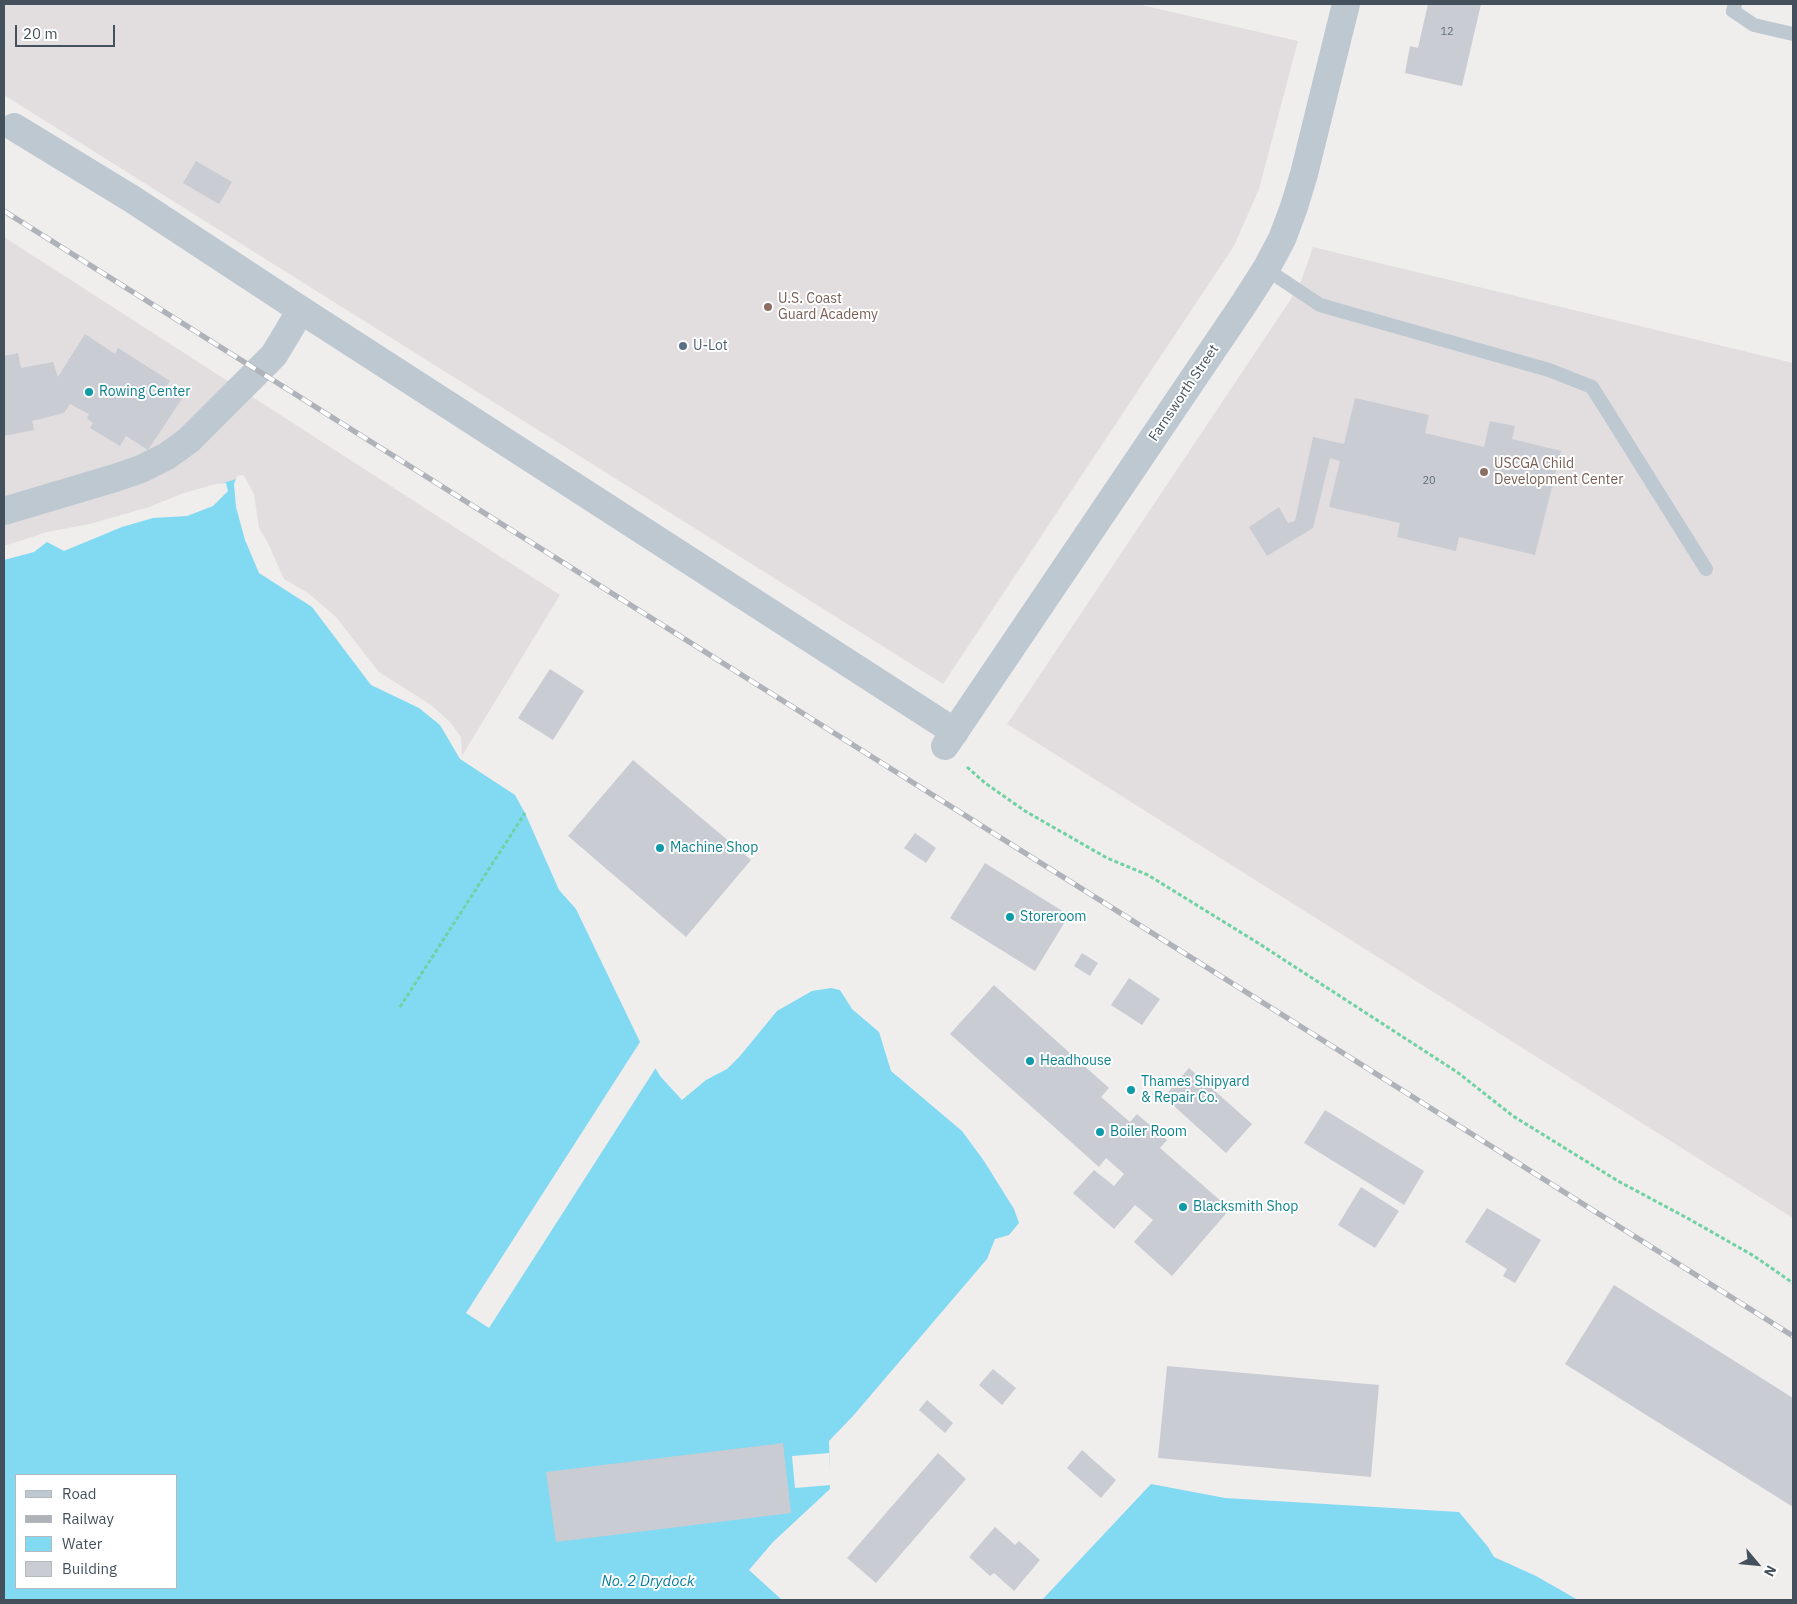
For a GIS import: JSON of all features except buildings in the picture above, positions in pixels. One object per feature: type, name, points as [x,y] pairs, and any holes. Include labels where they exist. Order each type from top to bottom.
[{"type":"street","name":"Farnsworth Street","points":[[950,739],[1266,269],[1282,239],[1296,199],[1346,4]]},
{"type":"street","points":[[14,127],[132,199],[950,739]]},
{"type":"street","points":[[4,511],[115,478],[141,469],[167,456],[189,440],[274,355],[301,310]]},
{"type":"lane","points":[[1735,4],[1733,11],[1754,25],[1793,34]]},
{"type":"lane","points":[[1266,269],[1320,305],[1549,370],[1592,387],[1706,569]]},
{"type":"path","points":[[950,739],[985,784],[1025,811],[1107,858],[1148,875],[1266,948],[1457,1072],[1521,1120],[1618,1181],[1754,1256],[1793,1283]]},
{"type":"path","points":[[400,1007],[525,813]]},
{"type":"shaded area","name":"U.S. Coast Guard Academy","points":[[4,4],[1137,4],[1298,41],[1259,189],[1234,246],[943,684],[4,95]]},
{"type":"shaded area","points":[[4,237],[560,595],[460,759],[282,581],[215,487],[150,509],[4,549]]},
{"type":"shaded area","points":[[1313,247],[1793,363],[1793,1218],[1007,724],[1299,287]]},
{"type":"water","name":"No. 2 Drydock","points":[[242,477],[252,497],[259,529],[282,581],[307,595],[377,674],[459,738],[460,759],[515,795],[525,813],[559,890],[576,909],[640,1042],[660,1076],[682,1100],[706,1080],[727,1069],[777,1011],[812,991],[831,988],[840,990],[852,1009],[879,1032],[891,1071],[962,1131],[984,1161],[1014,1209],[1019,1223],[1009,1235],[995,1239],[987,1259],[853,1416],[829,1441],[830,1489],[773,1542],[749,1570],[782,1600],[4,1600],[4,549],[91,526]]},
{"type":"water","points":[[1151,1484],[1225,1498],[1459,1512],[1494,1557],[1536,1576],[1578,1600],[1042,1600]]},
{"type":"pier","points":[[237,476],[244,476],[254,494],[259,528],[284,579],[308,593],[336,617],[379,672],[431,705],[450,722],[461,737],[462,756],[460,759],[440,725],[419,708],[371,685],[312,607],[259,573],[245,540],[236,507],[234,484]]},
{"type":"pier","points":[[226,483],[228,491],[213,506],[187,516],[153,518],[122,527],[64,551],[47,542],[34,552],[4,560],[4,546],[47,532],[90,524],[149,507],[184,493]]},
{"type":"pier","points":[[640,1042],[645,1045],[657,1066],[489,1328],[466,1313]]},
{"type":"pier","points":[[829,1453],[831,1485],[795,1488],[792,1456]]},
{"type":"railway","points":[[4,211],[1793,1336]]},
{"type":"place","name":"U.S. Coast Guard Academy","points":[[768,307]]},
{"type":"place","name":"U-Lot","points":[[683,346]]},
{"type":"place","name":"Rowing Center","points":[[89,392]]},
{"type":"place","name":"USCGA Child Development Center","points":[[1484,472]]},
{"type":"place","name":"Machine Shop","points":[[660,848]]},
{"type":"place","name":"Storeroom","points":[[1010,917]]},
{"type":"place","name":"Headhouse","points":[[1030,1061]]},
{"type":"place","name":"Thames Shipyard & Repair Co.","points":[[1131,1090]]},
{"type":"place","name":"Boiler Room","points":[[1100,1132]]},
{"type":"place","name":"Blacksmith Shop","points":[[1183,1207]]}]
